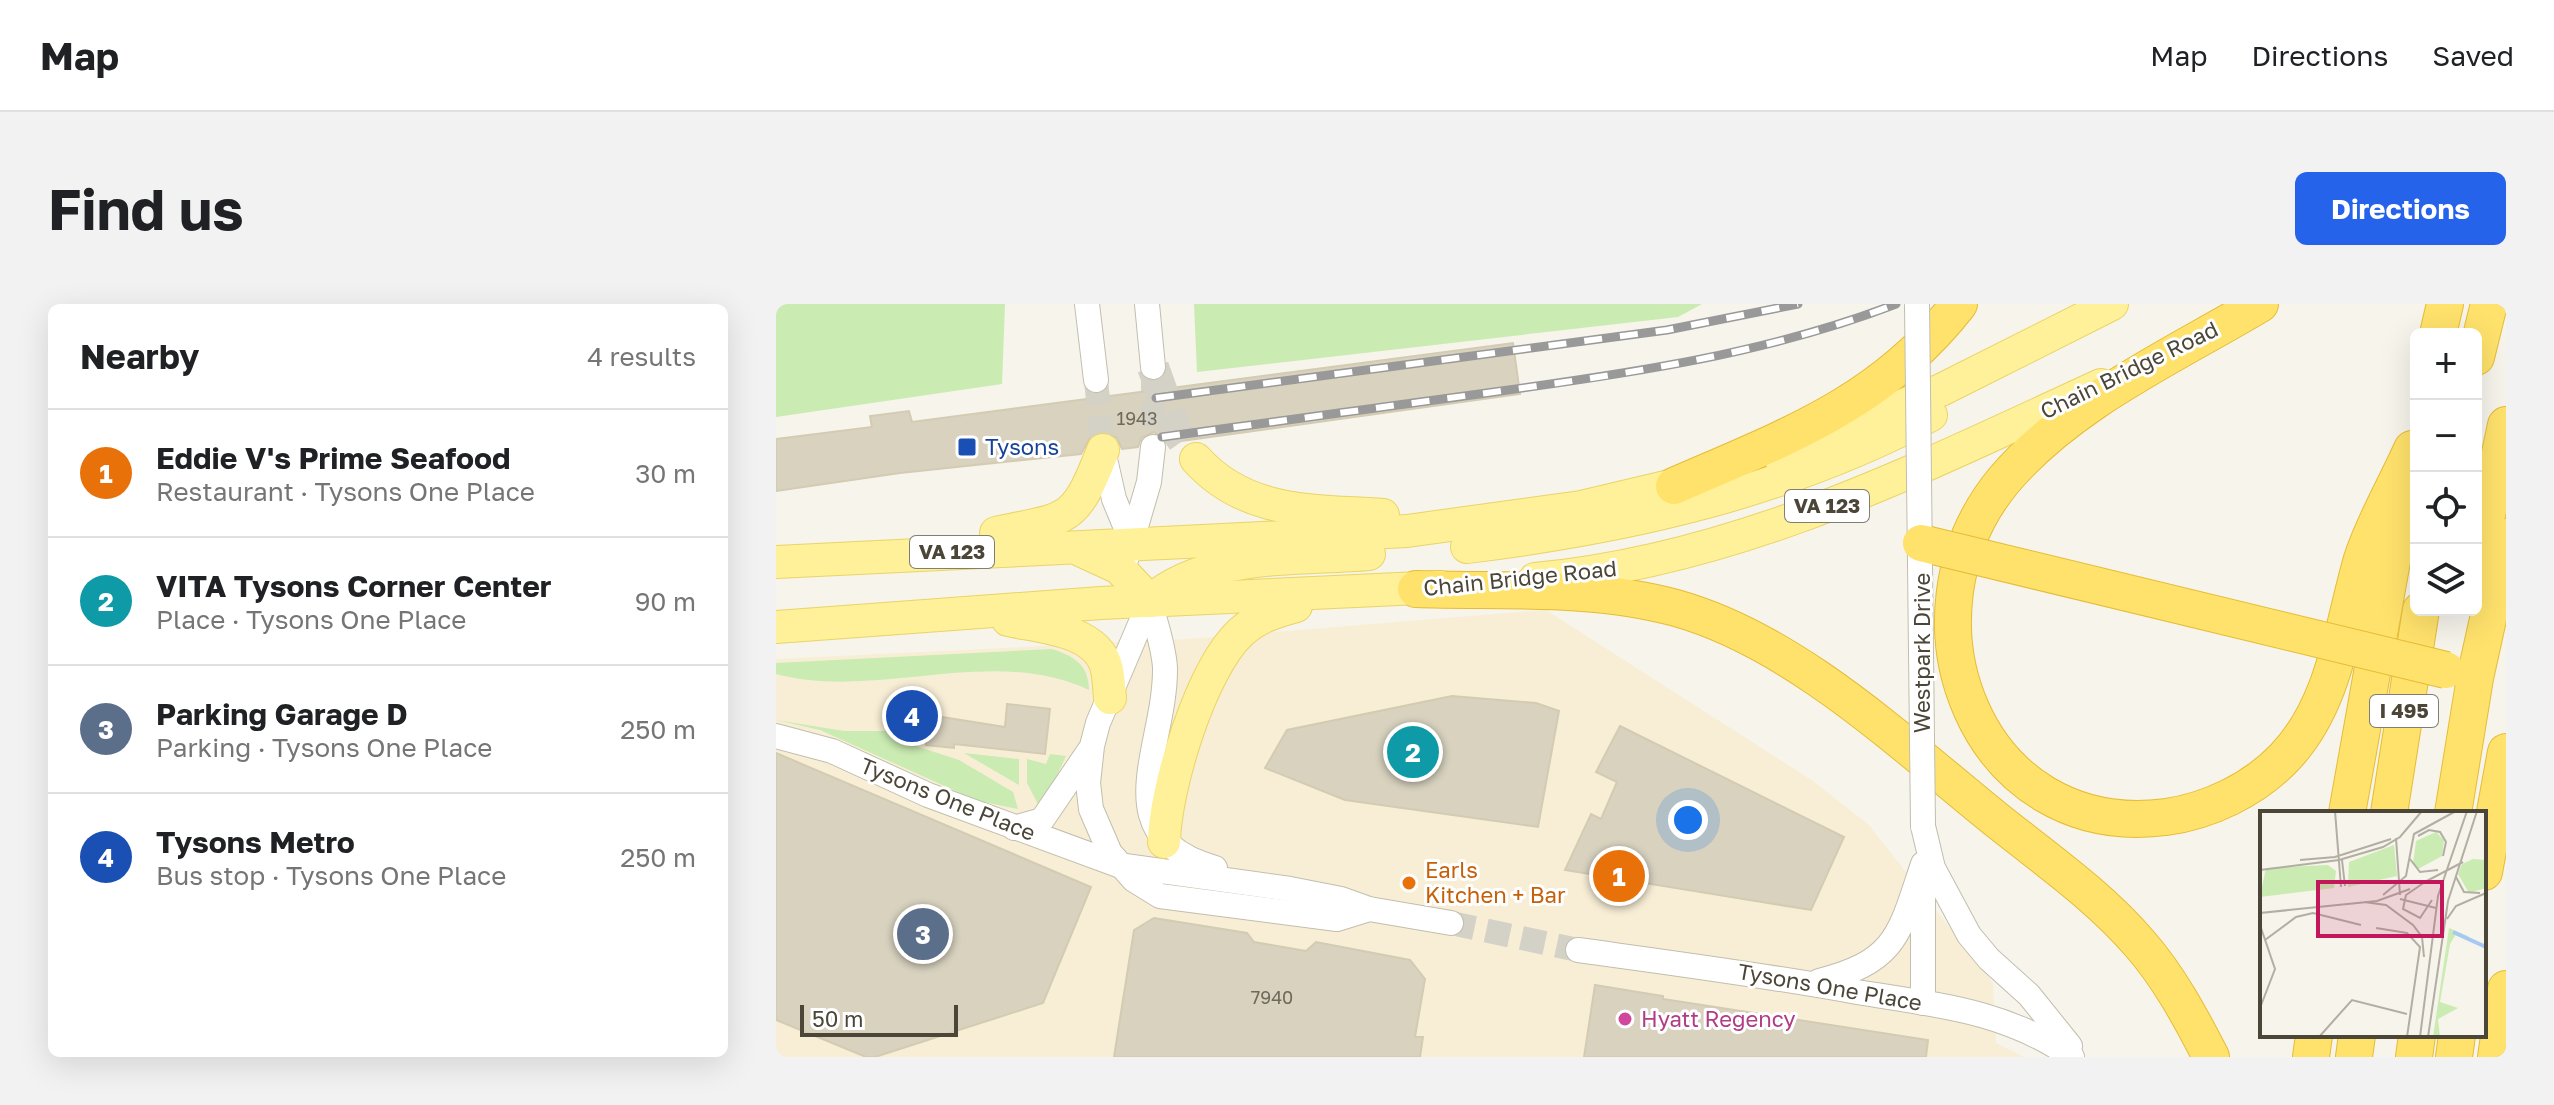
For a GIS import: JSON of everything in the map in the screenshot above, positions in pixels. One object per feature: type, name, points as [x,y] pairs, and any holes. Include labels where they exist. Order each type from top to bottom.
[{"type":"highway","points":[[1674,486],[1794,433],[1863,395],[1892,375],[1932,338],[1959,304]]},
{"type":"highway","points":[[2260,304],[2059,428],[2003,481],[1968,536],[1958,565],[1952,608],[1960,687],[1977,722],[1996,750],[2025,779],[2069,805],[2117,818],[2149,819],[2191,813],[2231,797],[2266,775],[2296,743],[2327,688],[2363,556],[2410,450]]},
{"type":"highway","points":[[2439,328],[2445,304]]},
{"type":"highway","points":[[2482,333],[2489,304]]},
{"type":"highway","points":[[2481,544],[2506,425]]},
{"type":"highway","name":"I 495","points":[[2347,811],[2410,463]]},
{"type":"highway","points":[[2453,811],[2458,673],[2506,537]]},
{"type":"highway","points":[[1921,543],[2458,673]]},
{"type":"highway","points":[[1416,589],[1608,595],[1676,608],[1771,650],[1859,709],[2096,899],[2142,945],[2180,1000],[2211,1057]]},
{"type":"highway","name":"I 495","points":[[2389,811],[2420,616]]},
{"type":"highway","points":[[2428,811],[2458,673],[2466,616]]},
{"type":"highway","points":[[2486,861],[2506,752]]},
{"type":"highway","points":[[2496,1057],[2506,989]]},
{"type":"highway","points":[[2311,1057],[2314,1037]]},
{"type":"highway","points":[[2354,1057],[2357,1037]]},
{"type":"highway","points":[[2391,1057],[2394,1037]]},
{"type":"highway","points":[[2414,1057],[2417,1037]]},
{"type":"highway","points":[[2454,1057],[2457,1037]]},
{"type":"main road","name":"VA 123","points":[[776,562],[1071,547],[1127,557],[1494,522],[1674,486],[1844,431],[1989,367],[2112,304]]},
{"type":"main road","name":"Chain Bridge Road","points":[[776,627],[1101,603],[1416,589],[1593,573],[1724,544],[1899,479],[2147,364],[2260,304]]},
{"type":"main road","points":[[1127,557],[1150,601],[1178,580],[1253,563],[1458,548],[1623,524],[1716,502],[1872,446],[1943,408],[1989,367]]},
{"type":"main road","points":[[833,557],[972,539],[1050,524],[1075,508],[1090,484],[1103,450]]},
{"type":"main road","points":[[1196,459],[1234,492],[1284,509],[1494,522]]},
{"type":"main road","points":[[1127,557],[1161,571],[1197,592],[1225,599]]},
{"type":"main road","points":[[1164,842],[1165,812],[1188,733],[1216,667],[1239,634],[1264,615],[1360,592]]},
{"type":"main road","points":[[978,612],[1067,632],[1092,647],[1106,664],[1110,698]]},
{"type":"street","points":[[1087,304],[1096,380]]},
{"type":"street","points":[[1147,304],[1153,367]]},
{"type":"street","name":"Westpark Drive","points":[[1917,304],[1923,1003]]},
{"type":"street","points":[[1101,603],[1127,557],[1149,482],[1153,447]]},
{"type":"street","points":[[1103,450],[1127,557]]},
{"type":"street","points":[[1014,828],[1042,820],[1092,746],[1150,601]]},
{"type":"street","points":[[1150,601],[1165,667],[1149,766],[1148,801],[1152,825],[1174,852],[1200,864],[1290,889]]},
{"type":"street","name":"Tysons One Place","points":[[776,736],[832,751],[1014,828],[1118,865],[1290,889],[1341,899],[1369,909],[1451,923]]},
{"type":"street","points":[[1092,746],[1088,783],[1091,809],[1100,838],[1118,865]]},
{"type":"street","points":[[1923,826],[1933,868],[1969,935],[1989,959],[2029,995],[2078,1057]]},
{"type":"street","points":[[1811,983],[1859,971],[1885,952],[1908,909],[1923,864]]},
{"type":"street","name":"Tysons One Place","points":[[1118,865],[1160,896],[1337,919],[1369,909]]},
{"type":"street","name":"Tysons One Place","points":[[1578,950],[1811,983],[2011,1021],[2041,1035],[2072,1057]]},
{"type":"shaded area","points":[[1546,610],[1813,781],[1869,825],[1993,983],[1996,1043],[2024,1057],[776,1057],[776,659],[1187,639]]},
{"type":"green space","points":[[776,304],[1005,304],[1002,384],[776,417]]},
{"type":"green space","points":[[1194,304],[1702,304],[1678,317],[1197,372]]},
{"type":"green space","points":[[1052,649],[1083,667],[1089,690],[1052,677],[1013,672],[854,681],[815,681],[776,674],[776,663]]},
{"type":"green space","points":[[776,720],[844,731],[890,731],[919,747],[959,760],[1013,792],[1018,809],[978,801],[820,730]]},
{"type":"green space","points":[[964,753],[1019,759],[1019,785]]},
{"type":"green space","points":[[1050,754],[1066,756],[1046,799],[1038,804],[1027,783],[1027,759],[1046,764]]},
{"type":"building","name":"Tysons","points":[[1513,343],[1520,394],[1167,443],[1154,432],[1141,438],[1138,447],[1122,449],[1117,438],[1100,431],[1091,436],[1081,454],[900,473],[776,491],[776,439],[872,427],[870,416],[909,411],[912,422]]},
{"type":"building","points":[[1452,696],[1536,703],[1559,711],[1538,827],[1345,800],[1265,768],[1287,730]]},
{"type":"building","points":[[1007,704],[1050,709],[1045,754],[954,744],[954,748],[926,745],[929,715],[1005,727]]},
{"type":"building","points":[[1620,726],[1844,837],[1811,910],[1565,870],[1591,814],[1601,819],[1617,782],[1596,772]]},
{"type":"building","points":[[776,753],[1091,887],[1043,1003],[875,1057],[866,1057],[776,1020]]},
{"type":"building","points":[[1154,918],[1247,933],[1254,942],[1306,951],[1316,942],[1410,960],[1425,979],[1415,1037],[1423,1037],[1420,1057],[1114,1057],[1134,930]]},
{"type":"building","points":[[1595,985],[1663,996],[1663,999],[1928,1040],[1926,1057],[1584,1057]]},
{"type":"tunnel","points":[[1153,367],[1153,447]]},
{"type":"tunnel","points":[[1153,367],[1175,429],[1196,459]]},
{"type":"tunnel","points":[[1096,380],[1103,450]]},
{"type":"tunnel","points":[[1451,923],[1578,950]]},
{"type":"railway","points":[[1156,398],[1667,330],[1798,304]]},
{"type":"railway","points":[[1162,437],[1545,385],[1698,360],[1798,336],[1896,304]]},
{"type":"place","name":"Tysons","points":[[967,447]]},
{"type":"place","name":"Tysons Metro","points":[[912,716]]},
{"type":"place","name":"VITA Tysons Corner Center","points":[[1413,752]]},
{"type":"place","name":"Eddie V's Prime Seafood","points":[[1619,876]]},
{"type":"place","name":"Earls Kitchen + Bar","points":[[1409,883]]},
{"type":"place","name":"Parking Garage D","points":[[923,934]]},
{"type":"place","name":"Hyatt Regency","points":[[1625,1019]]}]
